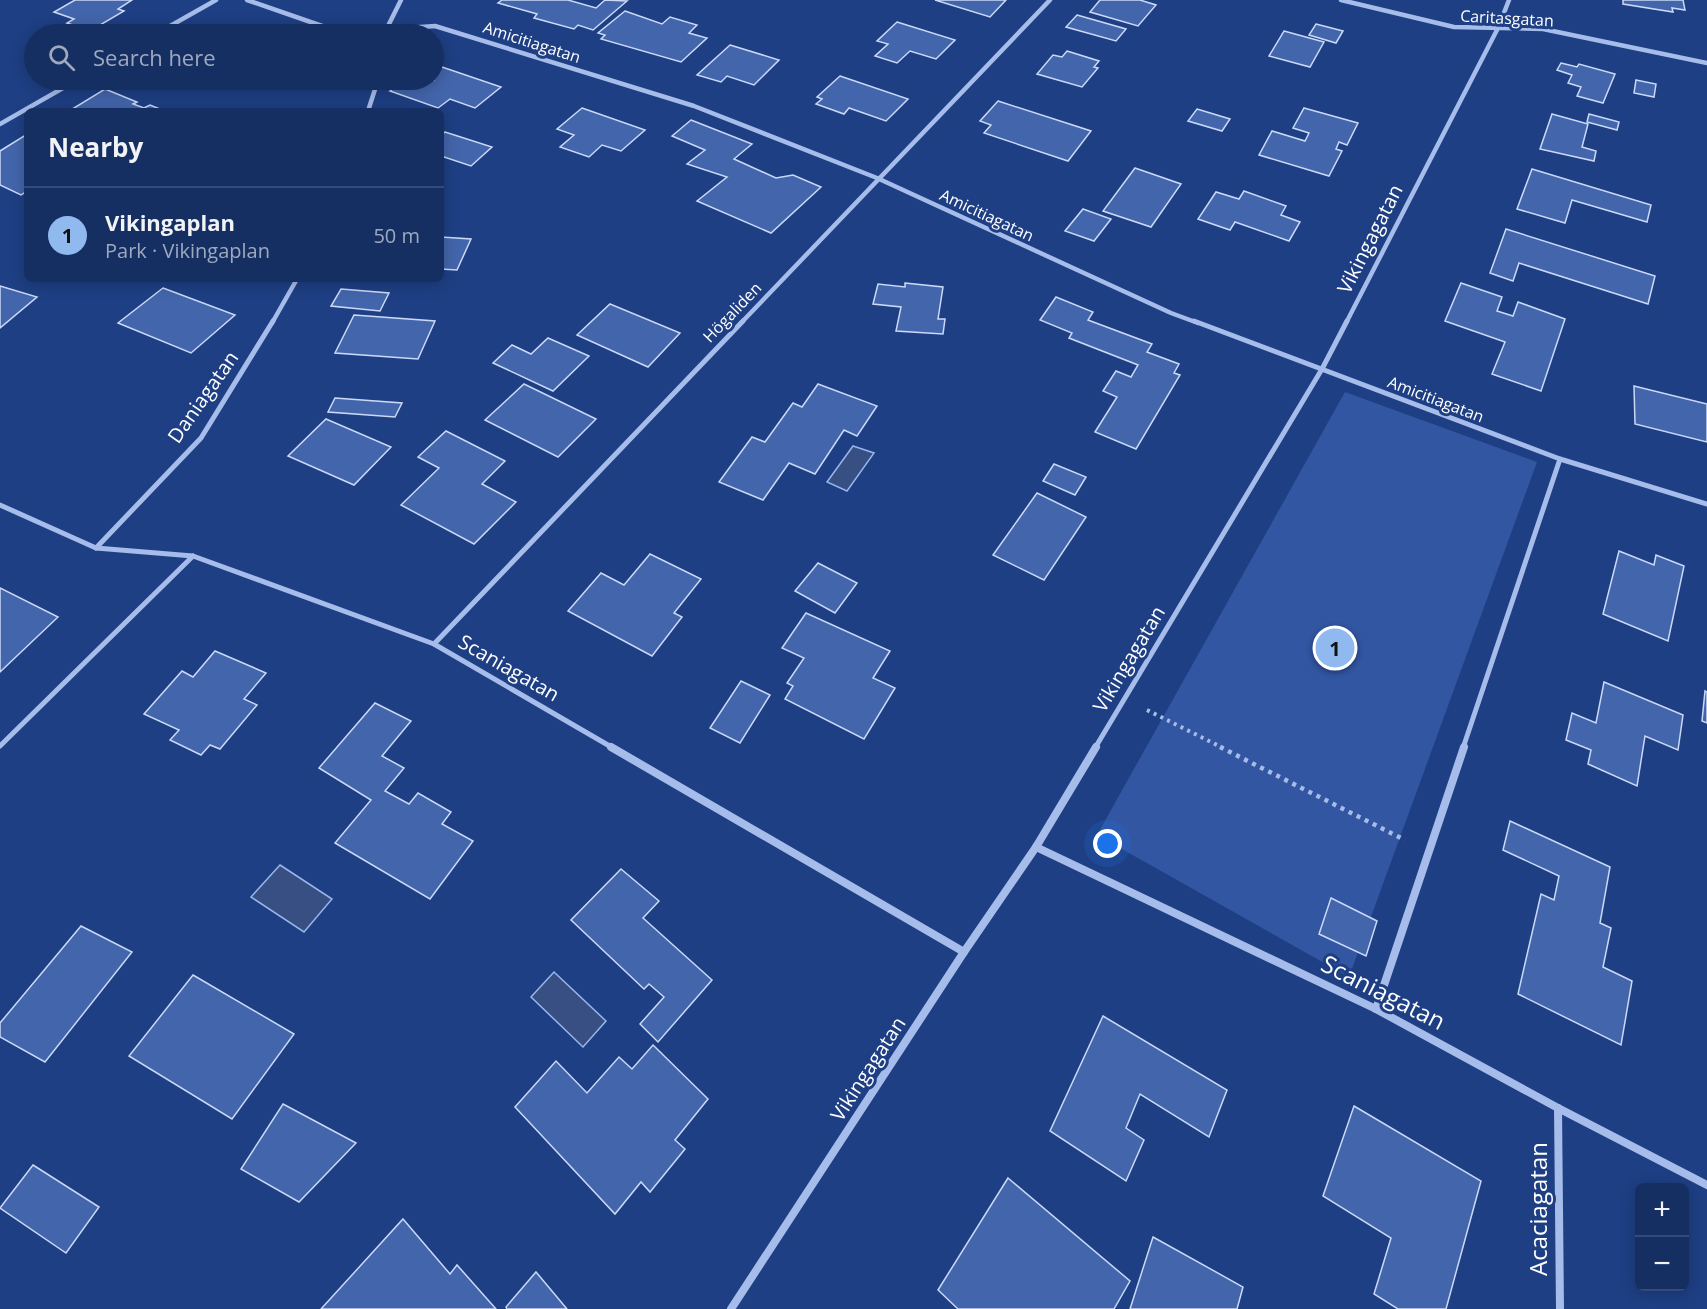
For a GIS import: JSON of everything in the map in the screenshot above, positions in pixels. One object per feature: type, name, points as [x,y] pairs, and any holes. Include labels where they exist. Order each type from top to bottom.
[{"type":"street","points":[[174,24],[216,0]]},
{"type":"street","name":"Amicitiagatan","points":[[247,0],[316,24]]},
{"type":"street","points":[[388,24],[401,0]]},
{"type":"street","name":"Högaliden","points":[[434,644],[877,178],[1050,0]]},
{"type":"street","name":"Caritasgatan","points":[[1341,0],[1454,27],[1543,29],[1707,63]]},
{"type":"street","name":"Vikingagatan","points":[[731,1309],[964,952],[1036,847],[1322,369],[1498,28],[1509,0]]},
{"type":"street","name":"Amicitiagatan","points":[[444,28],[694,106],[877,178],[1172,313],[1560,459],[1707,504]]},
{"type":"street","points":[[28,108],[60,90]]},
{"type":"street","points":[[369,108],[375,90]]},
{"type":"street","points":[[0,124],[24,110]]},
{"type":"street","name":"Daniagatan","points":[[96,548],[201,438],[295,282]]},
{"type":"street","points":[[1376,1009],[1560,459]]},
{"type":"street","name":"Scaniagatan","points":[[0,505],[96,548],[193,556],[434,644],[964,952]]},
{"type":"street","points":[[0,746],[193,556]]},
{"type":"street","name":"Scaniagatan","points":[[1036,847],[1376,1009],[1558,1108],[1707,1185]]},
{"type":"street","name":"Acaciagatan","points":[[1558,1108],[1560,1309]]},
{"type":"path","points":[[1124,699],[1428,852]]},
{"type":"shaded area","points":[[1345,392],[1537,462],[1349,977],[1097,835]]},
{"type":"shaded area","points":[[853,446],[874,453],[847,491],[827,482]]},
{"type":"shaded area","points":[[280,865],[332,899],[304,932],[251,897]]},
{"type":"shaded area","points":[[554,972],[606,1021],[583,1047],[531,997]]},
{"type":"building","points":[[75,0],[132,0],[118,9],[124,11],[102,24],[70,24],[67,23],[74,19],[54,12]]},
{"type":"building","points":[[502,0],[568,0],[596,8],[605,0],[627,1],[593,30],[578,25],[574,29],[534,18],[537,14],[498,3]]},
{"type":"building","points":[[935,0],[1006,0],[990,17]]},
{"type":"building","points":[[1100,0],[1140,0],[1156,5],[1138,26],[1090,12]]},
{"type":"building","points":[[1623,0],[1683,0],[1685,10],[1672,8],[1673,12],[1623,4]]},
{"type":"building","points":[[625,11],[662,24],[670,17],[697,25],[689,33],[707,38],[681,62],[601,39],[605,35],[598,33]]},
{"type":"building","points":[[1077,15],[1126,29],[1116,41],[1066,27]]},
{"type":"building","points":[[897,22],[955,40],[936,59],[910,51],[897,63],[875,56],[888,44],[877,41]]},
{"type":"building","points":[[1316,24],[1343,31],[1336,43],[1309,35]]},
{"type":"building","points":[[1284,31],[1324,42],[1310,67],[1269,56]]},
{"type":"building","points":[[730,45],[779,60],[754,85],[727,76],[721,82],[697,75]]},
{"type":"building","points":[[1067,51],[1099,61],[1094,67],[1098,68],[1082,87],[1037,74],[1053,55],[1062,57]]},
{"type":"building","points":[[1561,63],[1577,67],[1579,64],[1615,74],[1603,103],[1577,96],[1581,87],[1568,83],[1572,75],[1557,70]]},
{"type":"building","points":[[444,68],[501,87],[475,108],[450,99],[438,108],[390,91],[444,90]]},
{"type":"building","points":[[840,76],[908,99],[886,121],[849,108],[844,114],[816,104],[822,99],[817,97]]},
{"type":"building","points":[[1636,80],[1656,84],[1654,97],[1634,93]]},
{"type":"building","points":[[103,90],[107,90],[137,102],[133,104],[144,108],[74,108]]},
{"type":"building","points":[[998,101],[1091,131],[1068,161],[984,133],[991,125],[980,121]]},
{"type":"building","points":[[582,108],[645,130],[621,151],[602,145],[589,157],[560,147],[574,135],[557,129]]},
{"type":"building","points":[[1304,108],[1358,123],[1347,145],[1339,142],[1336,149],[1342,151],[1329,176],[1259,155],[1272,131],[1305,141],[1309,133],[1293,128]]},
{"type":"building","points":[[1197,109],[1230,119],[1222,131],[1188,121]]},
{"type":"building","points":[[1552,114],[1588,124],[1582,147],[1596,151],[1594,161],[1540,149]]},
{"type":"building","points":[[1589,114],[1619,122],[1617,130],[1587,122]]},
{"type":"building","points":[[691,120],[752,144],[734,159],[776,178],[793,175],[821,187],[771,233],[697,201],[727,177],[687,164],[705,150],[672,136]]},
{"type":"building","points":[[444,133],[492,147],[471,166],[444,157]]},
{"type":"building","points":[[24,136],[24,193],[21,195],[0,185],[0,151]]},
{"type":"building","points":[[1135,168],[1181,184],[1151,227],[1103,211]]},
{"type":"building","points":[[1532,169],[1651,205],[1647,222],[1572,200],[1565,223],[1517,209]]},
{"type":"building","points":[[1244,191],[1286,206],[1281,215],[1300,222],[1289,241],[1235,222],[1230,230],[1198,219],[1216,192],[1239,199]]},
{"type":"building","points":[[1083,209],[1111,219],[1094,241],[1065,231]]},
{"type":"building","points":[[1506,229],[1655,276],[1648,304],[1519,263],[1513,281],[1490,273]]},
{"type":"building","points":[[444,237],[471,239],[457,270],[444,269]]},
{"type":"building","points":[[905,283],[943,287],[938,319],[945,319],[943,334],[896,331],[901,307],[873,304],[878,284],[905,287]]},
{"type":"building","points":[[1461,283],[1502,297],[1497,311],[1513,316],[1518,302],[1565,319],[1541,391],[1492,374],[1505,342],[1445,321]]},
{"type":"building","points":[[0,286],[37,297],[0,328]]},
{"type":"building","points":[[163,288],[235,315],[191,353],[118,323]]},
{"type":"building","points":[[341,289],[389,293],[380,311],[331,306]]},
{"type":"building","points":[[1056,297],[1093,312],[1088,320],[1152,344],[1147,352],[1179,364],[1174,373],[1180,375],[1136,449],[1095,432],[1117,397],[1103,391],[1116,371],[1131,377],[1138,365],[1069,338],[1072,333],[1040,320]]},
{"type":"building","points":[[610,304],[680,333],[648,367],[577,335]]},
{"type":"building","points":[[354,315],[435,321],[418,359],[335,353]]},
{"type":"building","points":[[548,338],[589,356],[553,391],[493,363],[512,345],[531,354]]},
{"type":"building","points":[[524,384],[596,419],[558,457],[485,420]]},
{"type":"building","points":[[818,384],[877,406],[857,436],[844,430],[815,474],[789,463],[763,500],[719,482],[752,437],[765,442],[793,403],[802,407]]},
{"type":"building","points":[[1634,386],[1707,404],[1707,442],[1635,424]]},
{"type":"building","points":[[335,398],[402,403],[395,417],[328,412]]},
{"type":"building","points":[[326,419],[391,447],[354,485],[288,456]]},
{"type":"building","points":[[446,431],[505,461],[482,484],[516,502],[474,544],[401,505],[439,468],[418,457]]},
{"type":"building","points":[[1054,464],[1086,477],[1075,495],[1043,481]]},
{"type":"building","points":[[1037,493],[1086,517],[1044,580],[993,555]]},
{"type":"building","points":[[1619,551],[1654,565],[1656,555],[1684,566],[1668,641],[1603,614]]},
{"type":"building","points":[[650,554],[701,579],[674,613],[682,617],[652,656],[568,611],[601,573],[624,585]]},
{"type":"building","points":[[818,563],[857,583],[835,613],[795,591]]},
{"type":"building","points":[[0,588],[58,617],[0,672]]},
{"type":"building","points":[[806,613],[890,651],[873,678],[895,688],[864,739],[785,699],[793,686],[787,683],[804,658],[782,648]]},
{"type":"building","points":[[215,651],[266,673],[244,699],[257,705],[220,749],[210,745],[201,755],[170,740],[179,730],[144,714],[182,671],[193,677]]},
{"type":"building","points":[[741,681],[770,695],[740,743],[710,728]]},
{"type":"building","points":[[1604,682],[1683,715],[1678,750],[1645,736],[1637,786],[1588,764],[1591,750],[1566,740],[1572,713],[1596,723]]},
{"type":"building","points":[[1705,691],[1707,692],[1707,723],[1702,721]]},
{"type":"building","points":[[375,703],[411,721],[382,756],[404,768],[385,791],[409,804],[418,793],[451,812],[442,824],[473,841],[430,899],[335,843],[371,800],[319,768]]},
{"type":"building","points":[[1510,821],[1610,867],[1600,923],[1611,928],[1603,967],[1632,981],[1621,1045],[1518,994],[1541,894],[1554,900],[1559,876],[1503,850]]},
{"type":"building","points":[[621,869],[659,901],[643,918],[712,980],[658,1042],[640,1024],[664,997],[649,984],[644,989],[571,920]]},
{"type":"building","points":[[1331,898],[1377,921],[1366,956],[1319,934]]},
{"type":"building","points":[[81,926],[132,952],[45,1062],[0,1037],[0,1023]]},
{"type":"building","points":[[193,975],[294,1034],[232,1119],[129,1056]]},
{"type":"building","points":[[1103,1016],[1227,1090],[1209,1137],[1140,1094],[1126,1128],[1144,1140],[1126,1181],[1050,1131]]},
{"type":"building","points":[[653,1045],[708,1099],[675,1140],[685,1149],[650,1192],[641,1182],[615,1214],[515,1107],[556,1061],[587,1093],[619,1057],[632,1069]]},
{"type":"building","points":[[283,1104],[356,1143],[299,1202],[241,1169]]},
{"type":"building","points":[[1354,1106],[1481,1181],[1446,1309],[1398,1309],[1374,1294],[1391,1238],[1323,1196]]},
{"type":"building","points":[[33,1165],[99,1207],[66,1253],[0,1208]]},
{"type":"building","points":[[1008,1178],[1130,1281],[1114,1309],[958,1309],[938,1290]]},
{"type":"building","points":[[403,1219],[450,1274],[457,1265],[496,1309],[321,1309]]},
{"type":"building","points":[[1153,1237],[1243,1287],[1237,1309],[1130,1309]]},
{"type":"building","points":[[536,1272],[567,1309],[507,1309],[506,1307]]},
{"type":"place","name":"Vikingaplan","points":[[1335,648]]}]
